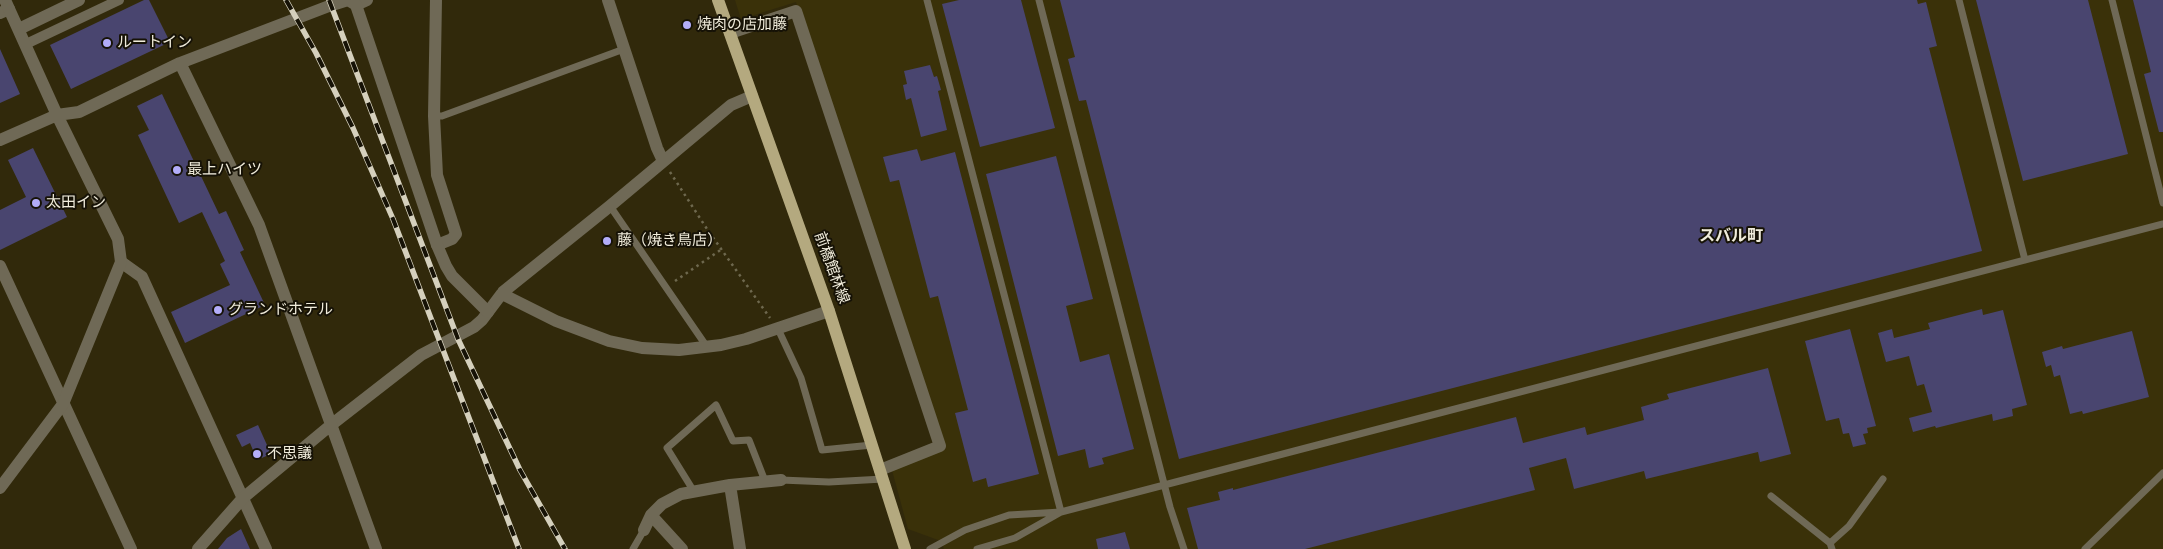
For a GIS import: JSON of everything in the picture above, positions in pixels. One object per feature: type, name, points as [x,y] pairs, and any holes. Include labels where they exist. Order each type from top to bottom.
[{"type":"main road","name":"前橋館林線","points":[[718,0],[829,311],[905,549]]},
{"type":"street","points":[[19,29],[79,0]]},
{"type":"street","points":[[26,44],[119,0]]},
{"type":"street","points":[[0,140],[57,115],[79,112],[180,63],[329,6],[348,0],[361,2],[437,245],[452,276],[488,312]]},
{"type":"street","points":[[436,0],[434,116],[436,175],[456,234],[452,239],[437,245]]},
{"type":"street","points":[[608,0],[657,148],[663,160]]},
{"type":"street","points":[[0,488],[63,404],[121,262],[118,239],[57,115],[19,29],[5,7]]},
{"type":"street","points":[[730,33],[796,11],[940,446],[882,475]]},
{"type":"street","points":[[180,63],[259,225],[376,549]]},
{"type":"street","points":[[198,549],[243,498],[331,425],[421,355],[474,327],[503,292],[731,105],[752,96]]},
{"type":"street","points":[[121,262],[142,277],[266,549]]},
{"type":"street","points":[[0,266],[131,549]]},
{"type":"street","points":[[503,292],[506,296],[556,321],[609,341],[642,348],[679,350],[707,347],[746,339],[829,311]]},
{"type":"street","points":[[644,530],[652,515],[669,499],[693,490],[730,484],[780,480]]},
{"type":"street","points":[[730,484],[740,549]]},
{"type":"street","points":[[652,515],[682,549]]},
{"type":"lane","points":[[927,0],[1062,512]]},
{"type":"lane","points":[[1040,0],[1170,507],[1184,549]]},
{"type":"lane","points":[[1958,0],[2024,260]]},
{"type":"lane","points":[[2112,0],[2163,203]]},
{"type":"lane","points":[[434,116],[442,116],[624,49]]},
{"type":"lane","points":[[610,206],[707,347]]},
{"type":"lane","points":[[930,549],[965,530],[1010,515],[1062,512],[2163,224]]},
{"type":"lane","points":[[778,329],[801,378],[822,450],[872,445]]},
{"type":"lane","points":[[693,490],[667,448],[716,406],[733,441],[749,440],[765,481]]},
{"type":"lane","points":[[2085,549],[2163,474]]},
{"type":"lane","points":[[780,480],[829,482],[882,475]]},
{"type":"lane","points":[[1771,496],[1831,546],[1849,526],[1883,479]]},
{"type":"lane","points":[[977,549],[1015,538],[1062,512]]},
{"type":"lane","points":[[634,549],[644,530]]},
{"type":"path","points":[[663,160],[778,329]]},
{"type":"path","points":[[667,287],[722,249]]},
{"type":"shaded area","points":[[735,0],[2163,0],[2163,549],[944,549],[941,541],[908,529],[892,470],[946,449],[796,2],[741,19]]},
{"type":"building","points":[[144,0],[149,0],[170,42],[71,89],[50,45]]},
{"type":"building","points":[[959,0],[1021,0],[1055,128],[980,147],[942,4]]},
{"type":"building","points":[[1060,0],[1917,0],[1918,4],[1926,2],[1937,46],[1929,48],[1982,251],[1179,459],[1086,100],[1079,101],[1068,59],[1075,57]]},
{"type":"building","points":[[1976,0],[2088,0],[2128,154],[2023,181]]},
{"type":"building","points":[[2133,0],[2163,0],[2163,132],[2159,132],[2144,74],[2151,72]]},
{"type":"building","points":[[0,49],[20,94],[0,103]]},
{"type":"building","points":[[930,65],[934,77],[937,76],[941,90],[938,91],[947,130],[921,137],[911,98],[906,100],[903,85],[907,84],[904,71]]},
{"type":"building","points":[[162,94],[219,214],[226,211],[244,250],[240,252],[265,305],[185,343],[171,312],[230,285],[220,264],[225,261],[202,212],[179,223],[138,135],[149,130],[137,106]]},
{"type":"building","name":"太田イン","points":[[33,148],[67,217],[0,250],[0,210],[26,197],[8,160]]},
{"type":"building","points":[[917,149],[921,161],[955,152],[1039,474],[988,487],[986,478],[973,482],[955,413],[968,410],[938,296],[930,298],[899,180],[890,182],[883,157]]},
{"type":"building","points":[[1056,156],[1093,299],[1066,306],[1080,362],[1109,354],[1134,449],[1102,458],[1104,464],[1089,468],[1085,449],[1058,456],[986,174]]},
{"type":"building","points":[[1982,309],[1983,315],[2003,310],[2027,405],[2012,409],[2013,416],[1993,421],[1992,414],[1913,432],[1909,418],[1932,412],[1924,384],[1917,386],[1909,356],[1886,362],[1878,333],[1892,329],[1894,338],[1930,329],[1928,323]]},
{"type":"building","points":[[1850,329],[1876,426],[1867,428],[1868,433],[1863,434],[1866,444],[1853,447],[1849,433],[1843,434],[1839,418],[1826,421],[1805,341]]},
{"type":"building","points":[[2132,331],[2149,397],[2083,414],[2082,411],[2070,414],[2060,375],[2054,377],[2051,365],[2046,367],[2042,352],[2062,346],[2063,349]]},
{"type":"building","points":[[1768,368],[1791,454],[1760,462],[1758,452],[1646,479],[1644,471],[1574,489],[1566,458],[1529,468],[1535,490],[1305,549],[1198,549],[1187,508],[1220,500],[1218,492],[1233,488],[1233,490],[1516,417],[1523,443],[1585,427],[1587,435],[1644,420],[1641,407],[1669,399],[1667,394]]},
{"type":"building","points":[[258,425],[271,454],[257,460],[250,443],[242,447],[236,435]]},
{"type":"building","points":[[241,529],[250,549],[218,549],[227,538]]},
{"type":"building","points":[[1125,532],[1130,549],[1098,549],[1096,539]]},
{"type":"railway","points":[[286,0],[316,53],[353,128],[393,219],[519,549]]},
{"type":"railway","points":[[329,0],[458,339],[520,470],[565,549]]},
{"type":"place","name":"焼肉の店加藤","points":[[687,25]]},
{"type":"place","name":"ルートイン","points":[[107,43]]},
{"type":"place","name":"最上ハイツ","points":[[177,170]]},
{"type":"place","name":"太田イン","points":[[36,203]]},
{"type":"place","name":"藤（焼き鳥店）","points":[[607,241]]},
{"type":"place","name":"グランドホテル","points":[[218,310]]},
{"type":"place","name":"不思議","points":[[257,454]]},
{"type":"district","name":"スバル町","points":[[1731,237]]}]
